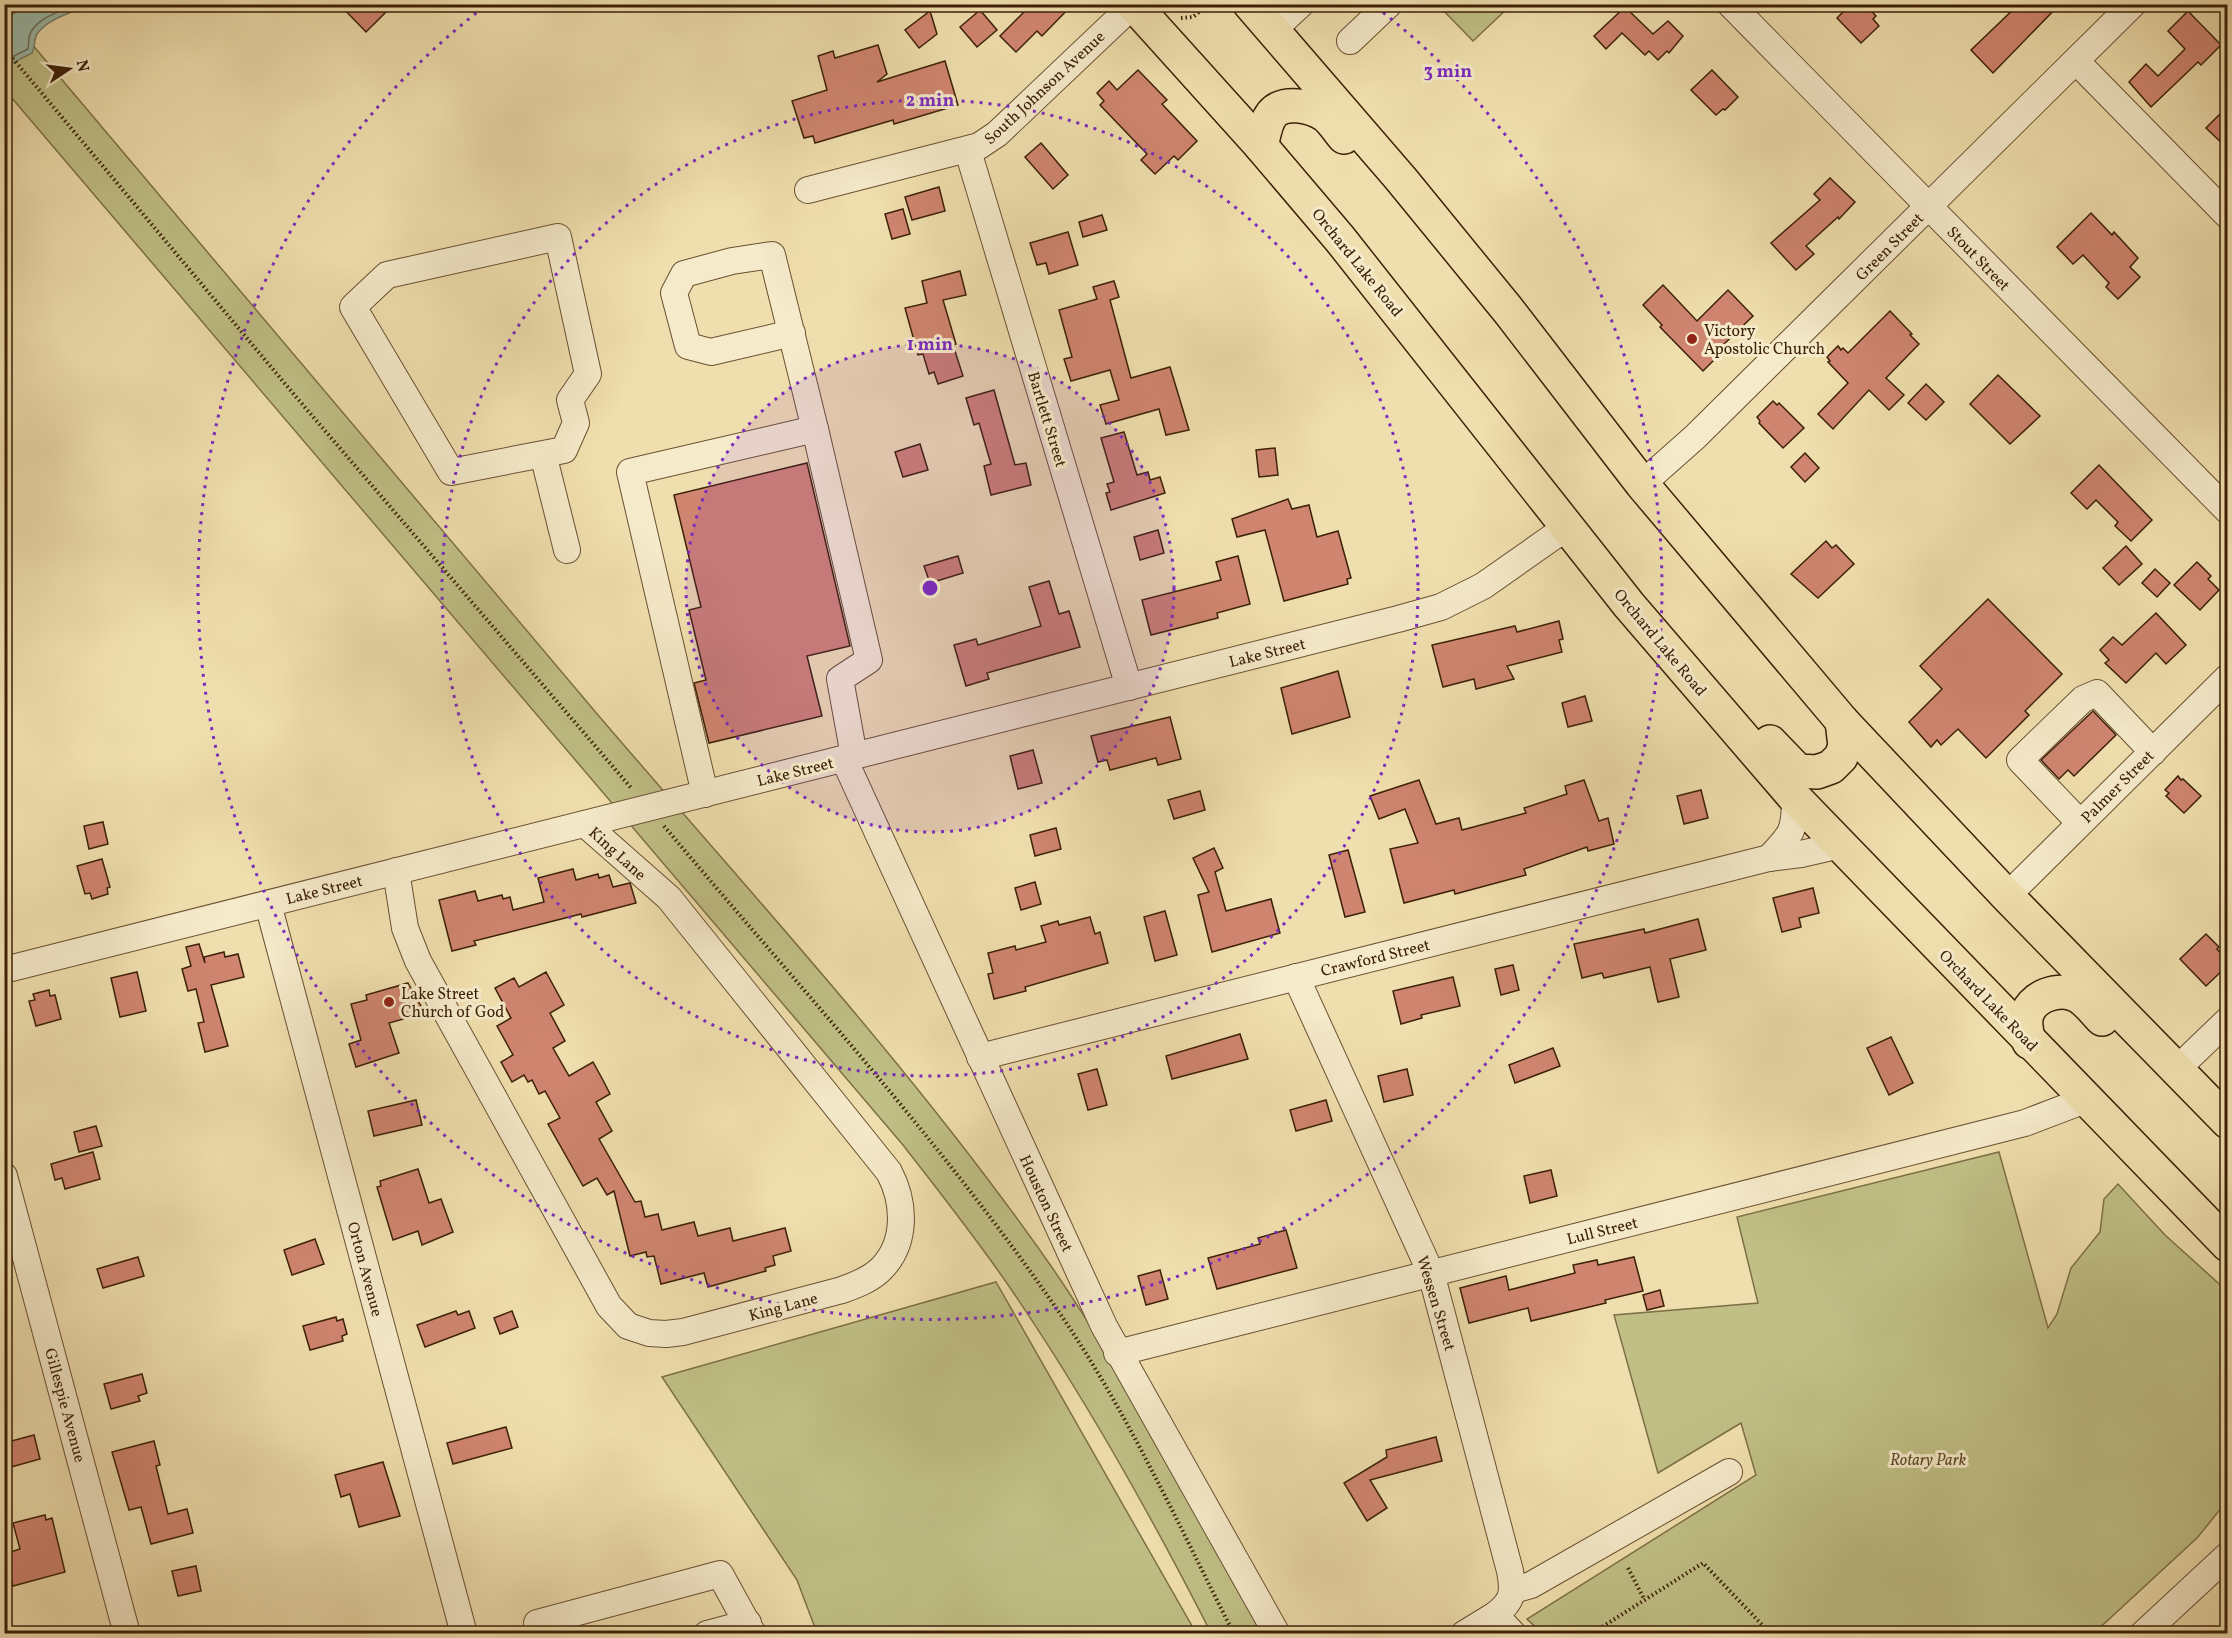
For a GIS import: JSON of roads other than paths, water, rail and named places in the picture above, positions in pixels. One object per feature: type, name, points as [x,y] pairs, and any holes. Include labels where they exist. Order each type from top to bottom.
[{"type":"main road","points":[[1250,4],[1401,179],[1508,310],[1642,484],[1842,721],[2007,896],[2228,1122]]},
{"type":"main road","name":"Orchard Lake Road","points":[[1133,5],[1261,146],[1347,248],[1629,605],[1796,798],[2085,1100],[2228,1245]]},
{"type":"main road","points":[[1261,146],[1267,122],[1273,112],[1288,106],[1306,106],[1326,116],[1474,296],[1508,310]]},
{"type":"main road","points":[[1629,605],[1654,608],[1798,771],[1817,772],[1831,767],[1841,757],[1845,746],[1842,721]]},
{"type":"main road","points":[[2029,1042],[2026,1016],[2040,998],[2051,992],[2068,992],[2079,997],[2228,1147]]},
{"type":"street","points":[[1273,30],[1301,4]]},
{"type":"street","points":[[1350,41],[1389,4]]},
{"type":"street","name":"Stout Street","points":[[1730,4],[2228,511]]},
{"type":"street","name":"Green Street","points":[[1642,484],[1695,437],[2133,4]]},
{"type":"street","name":"South Johnson Avenue","points":[[808,190],[968,151],[979,146],[997,134],[1133,5]]},
{"type":"street","points":[[2076,62],[2228,216]]},
{"type":"street","name":"Bartlett Street","points":[[968,151],[1129,687]]},
{"type":"street","points":[[558,237],[588,374],[570,400],[576,423],[564,450],[543,454],[451,472],[353,307],[387,275],[558,237]]},
{"type":"street","points":[[705,794],[630,472],[815,429],[792,333],[772,255],[732,261],[684,274],[674,293],[688,346],[711,352],[792,333]]},
{"type":"street","name":"Houston Street","points":[[815,429],[869,660],[840,679],[849,757],[980,1057],[1117,1353],[1277,1634]]},
{"type":"street","points":[[543,454],[567,550]]},
{"type":"street","name":"Lake Street","points":[[4,970],[164,919],[268,904],[396,871],[442,849],[585,824],[1441,607],[1483,586],[1566,527]]},
{"type":"street","name":"Palmer Street","points":[[2007,896],[2228,677]]},
{"type":"street","points":[[2080,823],[2020,760],[2083,699],[2097,693],[2152,752]]},
{"type":"street","points":[[1769,858],[1786,841],[1793,829],[1796,798]]},
{"type":"street","name":"King Lane","points":[[396,871],[405,928],[418,961],[609,1306],[622,1322],[649,1333],[683,1332],[842,1290],[867,1280],[887,1262],[897,1243],[900,1229],[900,1199],[889,1172],[669,898],[585,824]]},
{"type":"street","name":"Crawford Street","points":[[980,1057],[1769,858],[1801,854],[1840,845]]},
{"type":"street","name":"Orton Avenue","points":[[268,904],[464,1634]]},
{"type":"street","name":"Wessen Street","points":[[1296,977],[1431,1273],[1510,1571],[1513,1590]]},
{"type":"street","points":[[2176,1070],[2228,1020]]},
{"type":"street","name":"Lull Street","points":[[1117,1353],[2025,1123],[2085,1100]]},
{"type":"street","name":"Gillespie Avenue","points":[[4,1176],[127,1634]]},
{"type":"street","points":[[1464,1634],[1495,1614],[1508,1602],[1513,1590],[1531,1585],[1729,1472]]},
{"type":"street","points":[[2144,1634],[2228,1555]]},
{"type":"street","points":[[539,1634],[537,1623],[720,1574],[751,1628],[707,1634]]},
{"type":"street","points":[[1495,1614],[1514,1634]]},
{"type":"water","points":[[35,4],[88,5],[47,24],[37,34],[32,53],[5,67],[5,17]]},
{"type":"place","name":"Victory Apostolic Church","points":[[1692,339]]},
{"type":"place","name":"Lake Street Church of God","points":[[389,1002]]},
{"type":"park label","name":"Rotary Park","points":[[1928,1459]]}]
